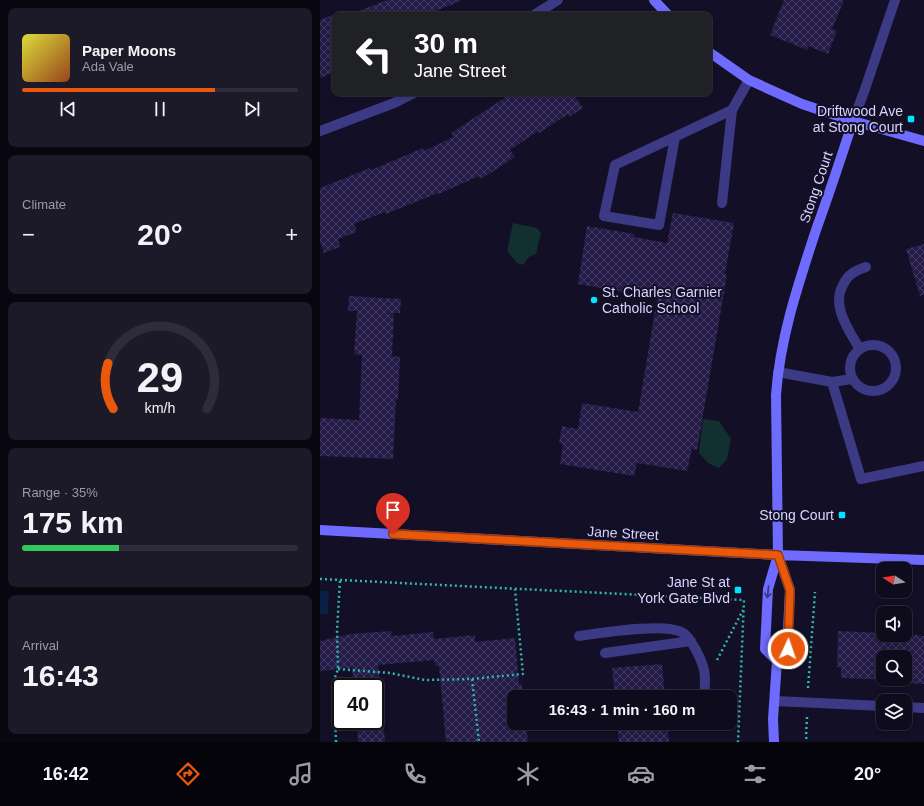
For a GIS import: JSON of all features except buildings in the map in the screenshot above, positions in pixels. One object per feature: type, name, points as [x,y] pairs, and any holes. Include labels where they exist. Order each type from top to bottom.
[{"type":"street","points":[[539,12],[558,0]]},
{"type":"street","points":[[654,0],[665,12]]},
{"type":"street","name":"Stong Court","points":[[778,555],[776,395],[784,337],[800,280],[895,0]]},
{"type":"street","points":[[712,54],[749,80],[802,104],[853,121],[924,141]]},
{"type":"street","points":[[722,202],[732,110],[749,80]]},
{"type":"street","points":[[320,131],[394,103],[408,96]]},
{"type":"street","points":[[675,137],[659,225],[604,216],[615,165],[732,110]]},
{"type":"street","points":[[860,348],[842,317],[838,302],[839,292],[846,279],[854,271],[866,267]]},
{"type":"street","points":[[874,344],[888,350],[893,356],[896,363],[894,378],[884,389],[870,392],[856,385],[852,378],[849,372],[851,359],[860,348],[866,345],[874,344]]},
{"type":"street","points":[[778,372],[832,382],[852,378]]},
{"type":"street","points":[[832,382],[861,479],[924,466]]},
{"type":"street","name":"Jane Street","points":[[320,530],[778,555],[924,560]]},
{"type":"street","points":[[777,661],[765,649],[768,589],[778,555]]},
{"type":"street","points":[[774,742],[773,718],[777,661],[788,649],[790,590],[778,555]]},
{"type":"street","points":[[579,636],[653,628],[667,628],[683,632],[691,641],[703,663],[706,680],[705,690]]},
{"type":"street","points":[[605,653],[691,641]]},
{"type":"street","points":[[774,701],[876,706]]},
{"type":"street","points":[[912,707],[924,708]]},
{"type":"path","points":[[320,579],[744,600],[738,742]]},
{"type":"path","points":[[336,742],[334,680],[338,669],[337,631],[340,580]]},
{"type":"path","points":[[338,669],[390,673],[425,680],[472,679],[523,674],[515,589]]},
{"type":"path","points":[[807,742],[807,703],[815,592]]},
{"type":"path","points":[[706,680],[744,609]]},
{"type":"path","points":[[472,679],[480,742]]},
{"type":"green space","points":[[513,223],[537,228],[541,233],[536,254],[529,257],[523,265],[517,263],[507,251]]},
{"type":"green space","points":[[703,419],[719,421],[731,439],[727,459],[719,468],[708,463],[699,453]]},
{"type":"water","points":[[320,591],[329,591],[328,614],[320,614]]},
{"type":"place","name":"Driftwood Ave at Stong Court","points":[[911,119]]},
{"type":"place","name":"St. Charles Garnier Catholic School","points":[[594,300]]},
{"type":"place","name":"Stong Court","points":[[842,515]]},
{"type":"place","name":"Jane St at York Gate Blvd","points":[[738,590]]},
{"type":"route","points":[[393,534],[778,555],[790,590],[788,649]]}]
